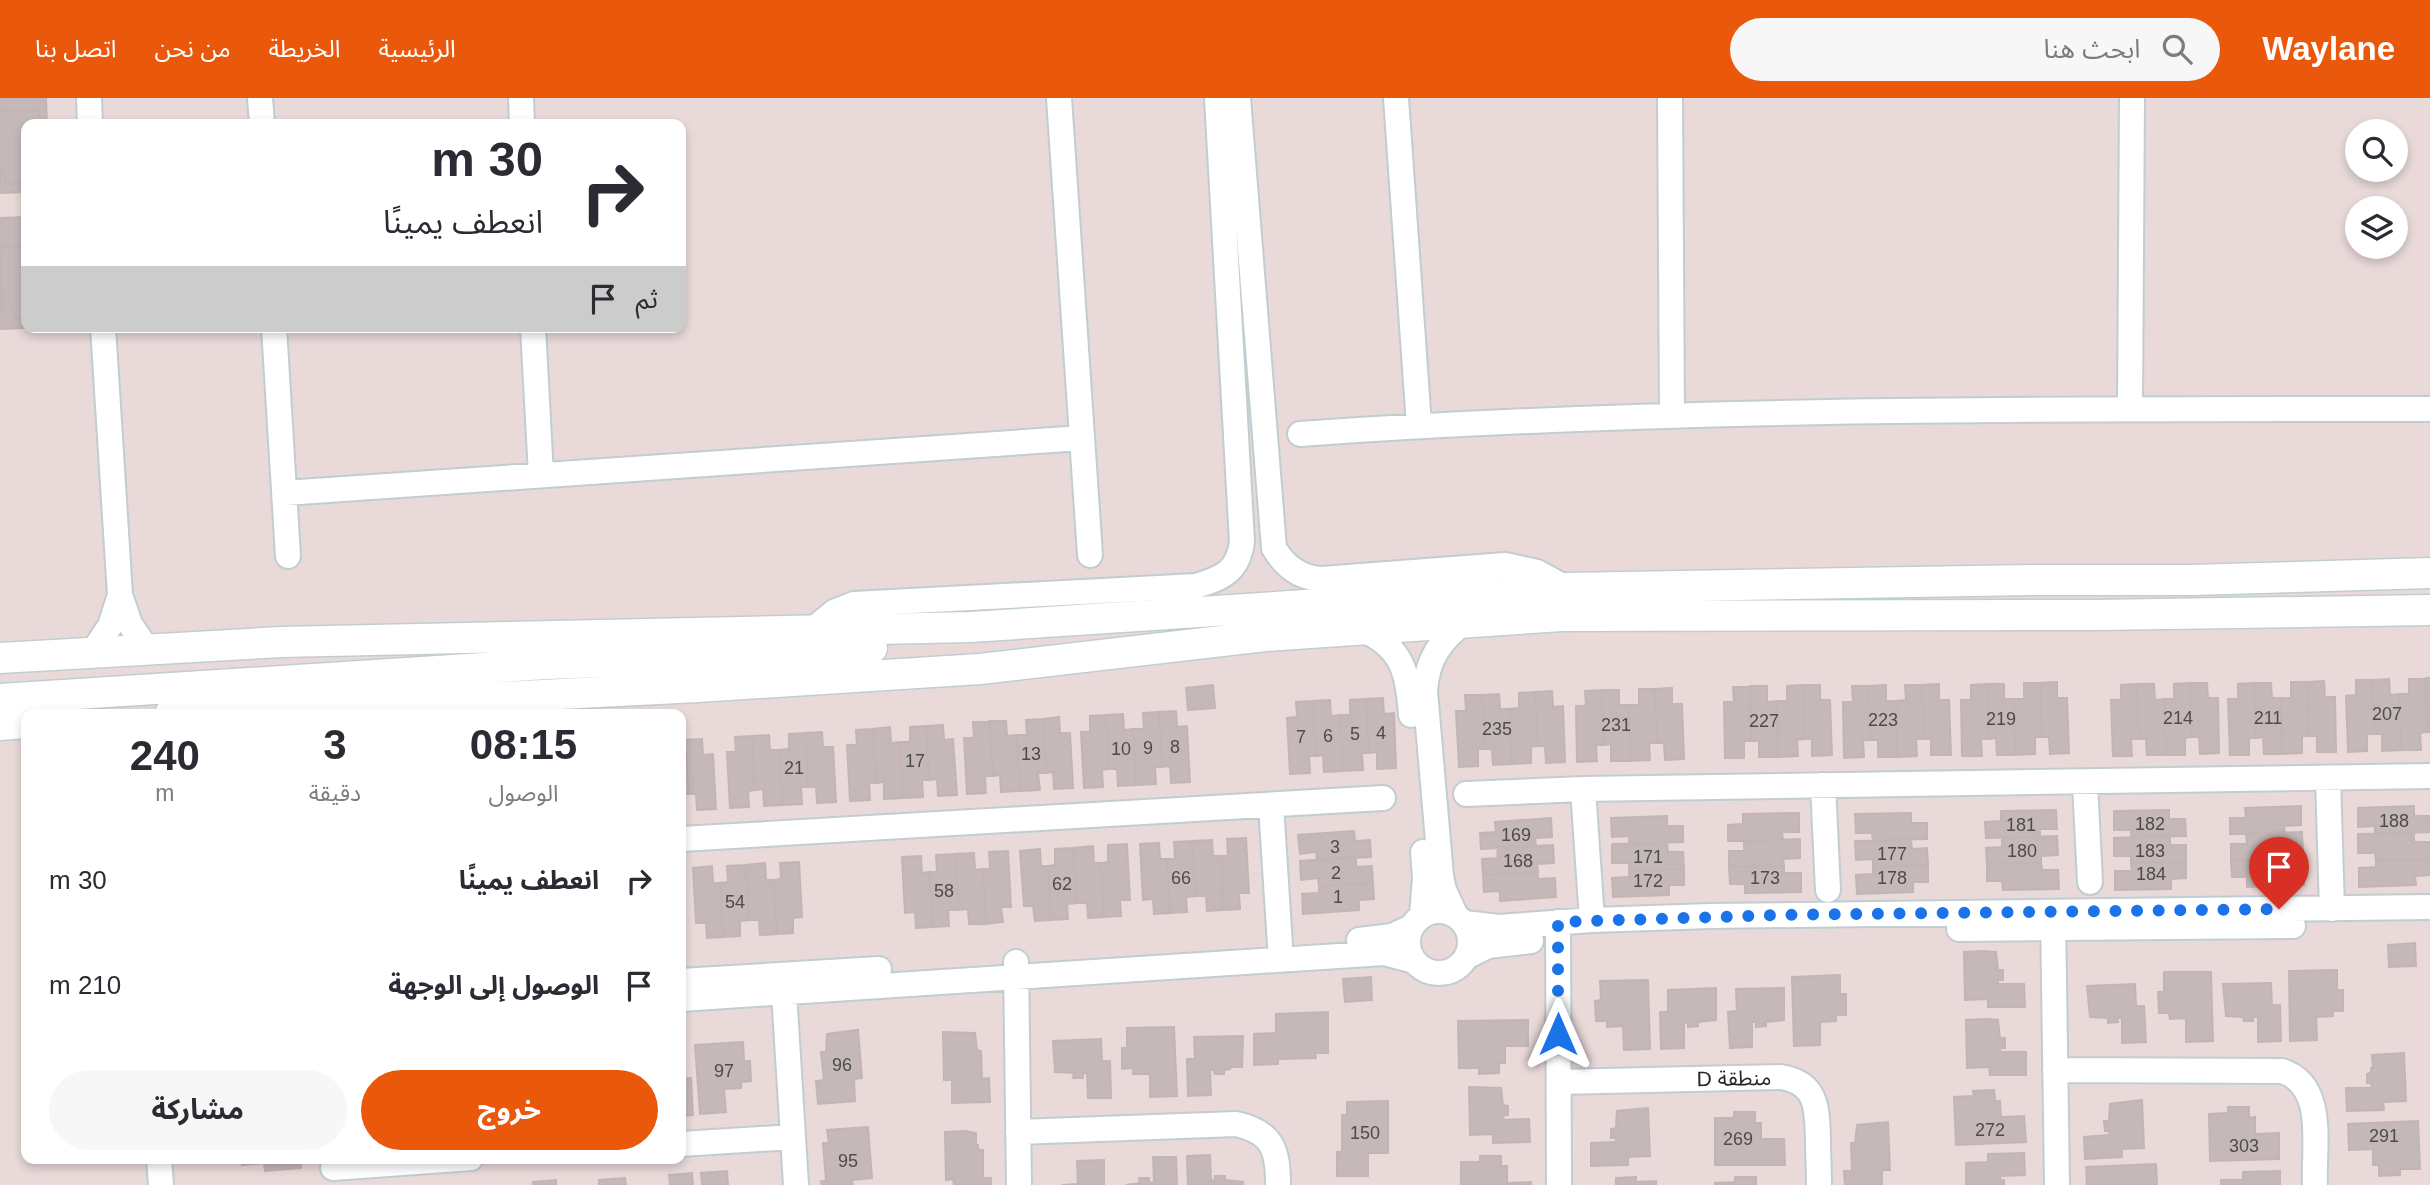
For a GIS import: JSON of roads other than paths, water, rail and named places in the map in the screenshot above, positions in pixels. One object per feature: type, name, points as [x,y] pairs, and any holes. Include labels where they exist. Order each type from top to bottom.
[{"type":"street","points":[[89,98],[90,119]]},
{"type":"street","points":[[260,98],[262,119]]},
{"type":"street","points":[[521,98],[522,119]]},
{"type":"street","points":[[1059,98],[1090,555]]},
{"type":"street","points":[[811,631],[834,612],[865,603],[1196,586],[1218,580],[1233,567],[1241,549],[1217,98]]},
{"type":"street","points":[[1238,98],[1273,548],[1290,569],[1302,575],[1322,579],[1505,565],[1537,572],[1566,588]]},
{"type":"street","points":[[1396,98],[1419,425]]},
{"type":"street","points":[[1670,98],[1672,415]]},
{"type":"street","points":[[2130,409],[2132,98]]},
{"type":"street","points":[[103,333],[120,595],[130,624],[147,649]]},
{"type":"street","points":[[274,333],[288,556]]},
{"type":"street","points":[[533,333],[541,475]]},
{"type":"street","points":[[1300,434],[1419,425],[1672,415],[2130,409],[2430,409]]},
{"type":"street","points":[[285,493],[1082,438]]},
{"type":"street","points":[[1238,464],[1267,462]]},
{"type":"street","points":[[8,655],[318,640],[971,628],[1566,588],[2190,580],[2430,573]]},
{"type":"street","points":[[92,653],[110,626],[120,595]]},
{"type":"street","points":[[0,699],[170,701],[697,687],[981,669],[1265,636],[1562,615],[2096,615],[2430,610]]},
{"type":"street","points":[[1466,621],[1451,631],[1439,645],[1430,661],[1425,691],[1441,877],[1444,890],[1471,939],[1468,956]]},
{"type":"street","points":[[170,701],[545,664],[827,652],[935,642],[971,628]]},
{"type":"street","points":[[1361,629],[1378,636],[1392,648],[1402,663],[1407,679],[1425,878],[1417,921],[1407,944],[1414,961]]},
{"type":"street","points":[[0,724],[21,723]]},
{"type":"street","points":[[1466,794],[1583,789],[2430,776]]},
{"type":"street","points":[[2328,779],[2332,909]]},
{"type":"street","points":[[2085,783],[2090,882]]},
{"type":"street","points":[[1823,785],[1828,890]]},
{"type":"street","points":[[1583,789],[1592,920]]},
{"type":"street","points":[[686,839],[1383,798]]},
{"type":"street","points":[[1271,805],[1280,945]]},
{"type":"street","points":[[1016,969],[1280,945],[1381,939],[1392,936],[1439,910],[1487,927],[1699,931],[2430,907]]},
{"type":"street","points":[[686,998],[783,984],[1016,969],[1384,953],[1414,961],[1432,972],[1442,973],[1461,964],[1478,950],[1592,920],[2053,920],[2430,924]]},
{"type":"street","points":[[2053,920],[2057,1185]]},
{"type":"street","points":[[1558,930],[1559,1185]]},
{"type":"street","points":[[1016,969],[1019,1185]]},
{"type":"street","points":[[686,981],[783,984]]},
{"type":"street","points":[[783,984],[796,1185]]},
{"type":"street","points":[[2055,1070],[2291,1073],[2306,1086],[2314,1106],[2315,1185]]},
{"type":"street","name":"D منطقة","points":[[1559,1082],[1791,1078],[1808,1089],[1816,1105],[1819,1185]]},
{"type":"street","points":[[1018,1132],[1236,1124],[1263,1134],[1272,1145],[1278,1159],[1278,1185]]},
{"type":"street","points":[[686,1144],[793,1137]]},
{"type":"street","points":[[159,1164],[161,1185]]},
{"type":"street","points":[[333,1170],[402,1164]]}]
